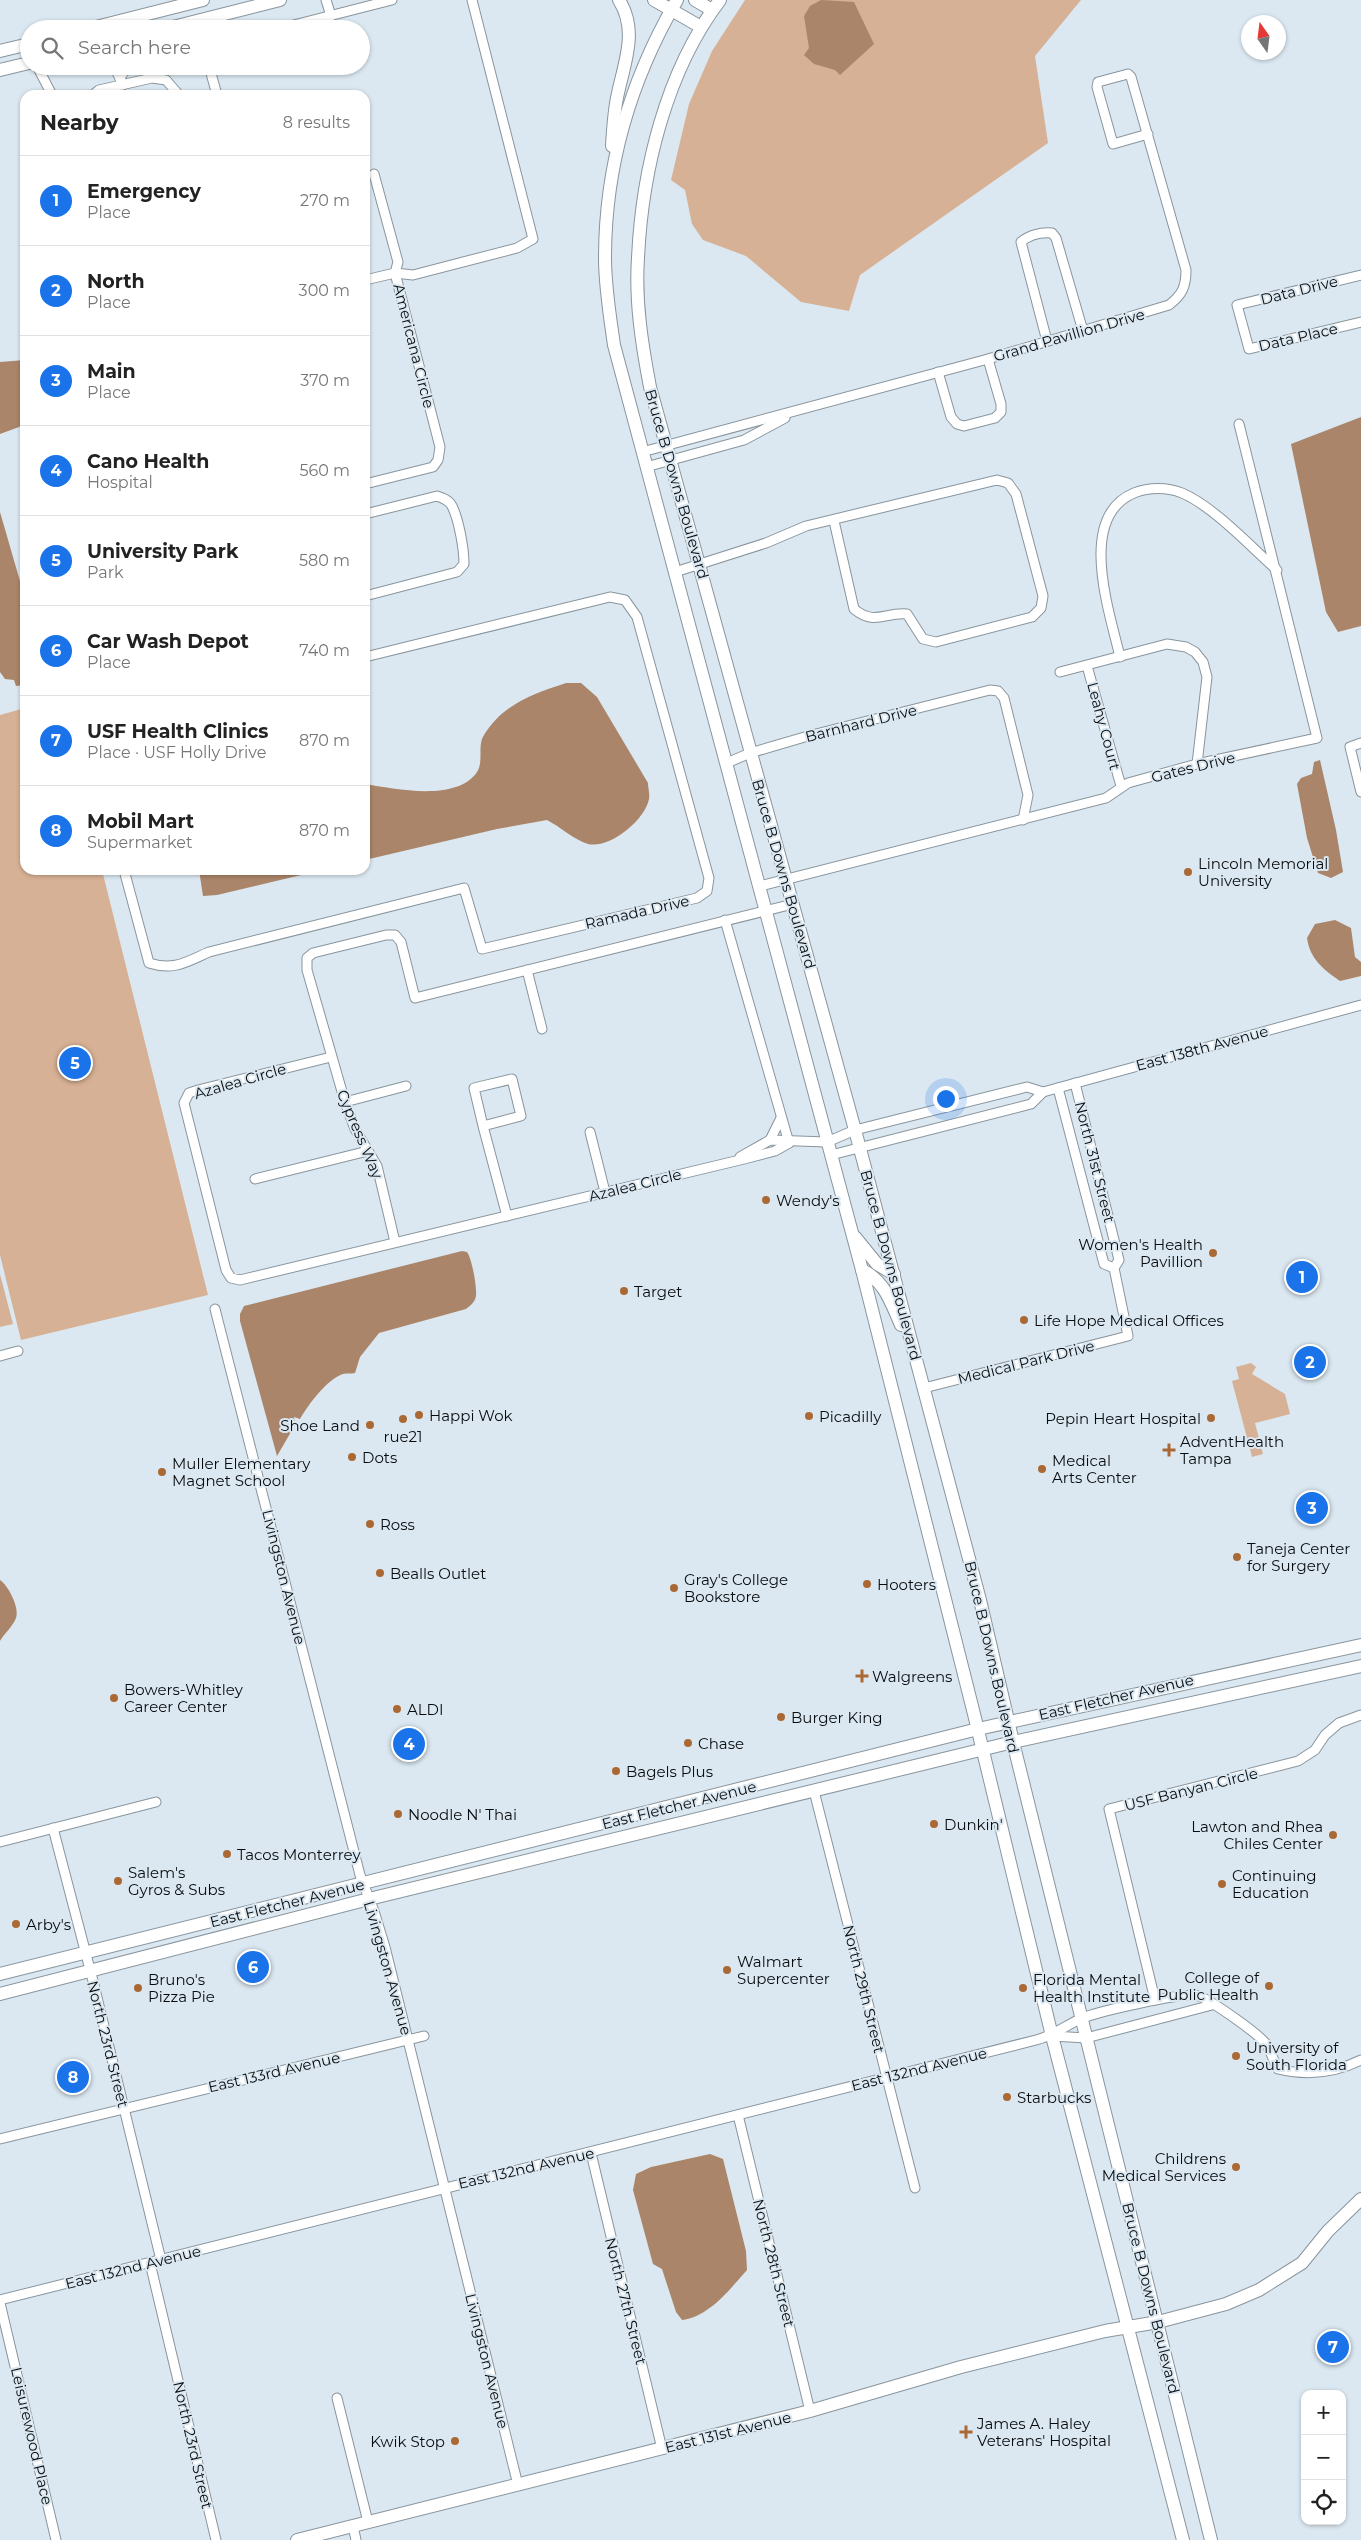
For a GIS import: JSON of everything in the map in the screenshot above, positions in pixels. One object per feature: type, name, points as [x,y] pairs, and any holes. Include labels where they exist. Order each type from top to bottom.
[{"type":"main road","points":[[200,20],[280,0]]},
{"type":"main road","points":[[610,178],[612,129],[629,46],[626,15],[618,0]]},
{"type":"main road","points":[[654,0],[675,5],[701,27]]},
{"type":"main road","points":[[695,0],[716,5]]},
{"type":"main road","points":[[130,20],[195,1]]},
{"type":"main road","name":"Bruce B Downs Boulevard","points":[[675,5],[650,51],[631,98],[610,178],[606,214],[605,260],[608,306],[614,346],[862,1270],[978,1729],[1052,2036],[1183,2540]]},
{"type":"main road","name":"Bruce B Downs Boulevard","points":[[716,5],[701,27],[667,104],[646,184],[637,260],[641,340],[650,387],[860,1148],[980,1600],[1008,1722],[1211,2540]]},
{"type":"main road","points":[[0,51],[20,46]]},
{"type":"main road","points":[[0,70],[20,65]]},
{"type":"main road","points":[[852,1233],[877,1264],[894,1274]]},
{"type":"main road","points":[[862,1270],[875,1276],[884,1287],[916,1357]]},
{"type":"main road","name":"East Fletcher Avenue","points":[[0,1974],[978,1729],[1361,1645]]},
{"type":"main road","name":"East Fletcher Avenue","points":[[0,1994],[369,1899],[1013,1742],[1361,1666]]},
{"type":"main road","points":[[645,1832],[671,1816],[712,1807],[745,1788]]},
{"type":"main road","name":"East 131st Avenue","points":[[297,2540],[357,2536],[368,2522],[662,2449],[810,2410],[961,2367],[1129,2327],[1158,2322],[1226,2304],[1279,2279],[1302,2263],[1328,2231],[1361,2199]]},
{"type":"street","points":[[326,0],[331,16]]},
{"type":"street","points":[[315,20],[392,0]]},
{"type":"street","name":"Americana Circle","points":[[370,483],[432,468],[438,460],[440,447],[396,273],[413,275],[517,248],[533,239],[472,0]]},
{"type":"street","name":"Grand Pavillion Drive","points":[[642,452],[667,447],[988,359],[1169,305],[1178,298],[1186,286],[1186,270],[1148,134],[1131,77],[1128,74],[1122,74],[1098,82],[1097,87],[1113,144],[1148,134]]},
{"type":"street","points":[[42,75],[49,90]]},
{"type":"street","points":[[118,75],[122,81]]},
{"type":"street","points":[[122,81],[123,75]]},
{"type":"street","points":[[211,75],[216,90]]},
{"type":"street","points":[[99,90],[122,81],[152,78],[166,80],[176,90]]},
{"type":"street","points":[[370,279],[396,273],[398,262],[374,174]]},
{"type":"street","points":[[1047,341],[1021,242],[1026,238],[1044,232],[1052,232],[1056,238],[1083,331]]},
{"type":"street","name":"Data Drive","points":[[1238,305],[1361,275]]},
{"type":"street","name":"Data Place","points":[[1238,305],[1249,349],[1361,322]]},
{"type":"street","points":[[938,372],[951,417],[957,424],[964,426],[995,418],[1001,412],[988,359]]},
{"type":"street","name":"Grand Pavillion Drive","points":[[646,468],[744,440],[794,412]]},
{"type":"street","name":"Gates Drive","points":[[760,886],[1106,798],[1121,786],[1197,764],[1317,738],[1277,570],[1239,424]]},
{"type":"street","points":[[676,572],[766,544],[806,526],[997,480],[1008,483],[1016,494],[1043,596],[1041,608],[1032,617],[936,642],[923,639],[913,621],[906,614],[896,613],[878,618],[864,617],[854,609],[834,520]]},
{"type":"street","points":[[1120,657],[1100,568],[1106,519],[1126,496],[1144,489],[1163,488],[1182,493],[1202,505],[1277,570]]},
{"type":"street","points":[[370,513],[437,496],[445,498],[452,506],[464,553],[464,564],[458,572],[370,595]]},
{"type":"street","name":"Ramada Drive","points":[[125,875],[149,963],[160,967],[175,967],[209,952],[464,888],[482,949],[697,898],[707,891],[709,878],[637,617],[625,600],[610,597],[370,656]]},
{"type":"street","points":[[1060,672],[1167,644],[1186,646],[1199,657],[1207,677],[1197,764]]},
{"type":"street","name":"Leahy Court","points":[[1088,666],[1121,786]]},
{"type":"street","name":"Barnhard Drive","points":[[727,763],[750,753],[990,690],[998,691],[1004,698],[1028,795],[1023,820]]},
{"type":"street","points":[[1361,743],[1350,747],[1361,792]]},
{"type":"street","points":[[330,1057],[307,970],[307,958],[313,953],[395,934],[401,942],[416,998],[793,904]]},
{"type":"street","points":[[725,920],[789,1143]]},
{"type":"street","points":[[527,970],[542,1029]]},
{"type":"street","name":"East 138th Avenue","points":[[827,1142],[855,1130],[1027,1088],[1043,1092],[1361,1004]]},
{"type":"street","name":"Azalea Circle","points":[[330,1057],[189,1093],[184,1103],[226,1270],[231,1278],[240,1280],[606,1192],[775,1151],[789,1143]]},
{"type":"street","name":"Cypress Way","points":[[330,1057],[355,1129],[377,1166],[395,1242]]},
{"type":"street","points":[[483,1126],[521,1116],[512,1079],[474,1088],[483,1126],[506,1216]]},
{"type":"street","name":"North 31st Street","points":[[1075,1083],[1119,1260],[1114,1268],[1128,1336]]},
{"type":"street","points":[[345,1102],[406,1086]]},
{"type":"street","name":"North 31st Street","points":[[1058,1088],[1104,1264],[1114,1268]]},
{"type":"street","name":"East 138th Avenue","points":[[831,1155],[1031,1104],[1043,1092]]},
{"type":"street","points":[[770,1140],[781,1118]]},
{"type":"street","points":[[590,1132],[606,1192]]},
{"type":"street","name":"Azalea Circle","points":[[736,1159],[770,1140],[789,1143],[827,1142]]},
{"type":"street","points":[[255,1179],[368,1152]]},
{"type":"street","name":"Livingston Avenue","points":[[215,1309],[360,1875],[385,1948],[518,2485]]},
{"type":"street","name":"Medical Park Drive","points":[[924,1388],[1128,1336]]},
{"type":"street","points":[[0,1356],[18,1351]]},
{"type":"street","name":"USF Banyan Circle","points":[[1155,2000],[1109,1809],[1298,1761],[1315,1750],[1325,1735],[1339,1723],[1361,1715]]},
{"type":"street","name":"North 29th Street","points":[[814,1791],[915,2188]]},
{"type":"street","points":[[0,1842],[156,1802]]},
{"type":"street","name":"North 23rd Street","points":[[53,1828],[86,1952],[161,2260]]},
{"type":"street","points":[[1052,2036],[1081,2018],[1155,2000],[1185,1995],[1198,1996],[1253,2031],[1267,2046],[1278,2070],[1293,2073],[1325,2072],[1339,2070],[1361,2060]]},
{"type":"street","points":[[1052,2036],[1086,2038],[1212,2005]]},
{"type":"street","name":"East 133rd Avenue","points":[[0,2139],[424,2036]]},
{"type":"street","name":"East 132nd Avenue","points":[[0,2302],[444,2188],[591,2153],[1052,2036]]},
{"type":"street","name":"North 28th Street","points":[[738,2115],[810,2410]]},
{"type":"street","name":"North 27th Street","points":[[591,2153],[662,2449]]},
{"type":"street","name":"North 23rd Street","points":[[150,2263],[216,2540]]},
{"type":"street","name":"Leisurewood Place","points":[[0,2302],[56,2540]]},
{"type":"street","points":[[337,2398],[368,2522]]},
{"type":"shaded area","points":[[745,0],[1081,0],[1035,56],[1048,143],[860,275],[849,311],[801,302],[746,256],[703,240],[692,224],[685,190],[671,180],[689,104],[712,51]]},
{"type":"shaded area","points":[[821,0],[854,2],[874,44],[840,75],[835,70],[814,64],[804,55],[809,48],[804,16],[810,6]]},
{"type":"shaded area","points":[[20,360],[20,426],[0,434],[0,362]]},
{"type":"shaded area","points":[[1361,417],[1361,626],[1338,632],[1326,612],[1291,444]]},
{"type":"shaded area","points":[[0,512],[20,581],[20,686],[16,686],[14,680],[5,679],[0,672]]},
{"type":"shaded area","points":[[566,683],[581,683],[597,697],[648,783],[649,799],[641,816],[634,824],[606,842],[588,844],[573,837],[547,820],[497,829],[370,859],[370,785],[425,791],[455,787],[468,781],[479,768],[482,739],[492,724],[510,708],[542,691]]},
{"type":"shaded area","points":[[20,709],[20,875],[103,875],[208,1295],[21,1340],[0,1255],[0,715]]},
{"type":"shaded area","points":[[1320,760],[1336,830],[1343,872],[1331,878],[1318,873],[1307,838],[1297,784],[1301,778],[1312,774],[1314,762]]},
{"type":"shaded area","points":[[200,875],[301,875],[217,895],[203,896]]},
{"type":"shaded area","points":[[1335,920],[1351,928],[1355,957],[1361,962],[1361,976],[1340,981],[1318,963],[1311,952],[1307,938],[1315,924]]},
{"type":"shaded area","points":[[462,1251],[467,1252],[474,1273],[476,1296],[472,1304],[466,1309],[379,1333],[360,1357],[355,1373],[343,1374],[330,1381],[313,1400],[300,1419],[294,1417],[295,1425],[277,1456],[240,1321],[240,1314],[244,1306]]},
{"type":"shaded area","points":[[0,1274],[13,1324],[0,1327]]},
{"type":"shaded area","points":[[1251,1363],[1256,1367],[1252,1374],[1285,1394],[1290,1414],[1255,1423],[1263,1454],[1252,1457],[1232,1381],[1239,1379],[1236,1367]]},
{"type":"shaded area","points":[[0,1580],[12,1597],[17,1614],[13,1624],[0,1641]]},
{"type":"shaded area","points":[[710,2154],[723,2159],[746,2251],[747,2270],[710,2308],[692,2318],[682,2320],[676,2312],[662,2269],[653,2264],[633,2190],[636,2174],[651,2167]]},
{"type":"place","name":"Lincoln Memorial University","points":[[1188,872]]},
{"type":"place","name":"University Park","points":[[75,1063]]},
{"type":"place","name":"Wendy's","points":[[766,1200]]},
{"type":"place","name":"Women's Health Pavillion","points":[[1213,1253]]},
{"type":"place","name":"Emergency","points":[[1302,1277]]},
{"type":"place","name":"Target","points":[[624,1291]]},
{"type":"place","name":"Life Hope Medical Offices","points":[[1024,1320]]},
{"type":"place","name":"North","points":[[1310,1362]]},
{"type":"place","name":"Happi Wok","points":[[419,1415]]},
{"type":"place","name":"Picadilly","points":[[809,1416]]},
{"type":"place","name":"Pepin Heart Hospital","points":[[1211,1418]]},
{"type":"place","name":"rue21","points":[[403,1419]]},
{"type":"place","name":"Shoe Land","points":[[370,1425]]},
{"type":"place","name":"AdventHealth Tampa","points":[[1169,1450]]},
{"type":"place","name":"Dots","points":[[352,1457]]},
{"type":"place","name":"Medical Arts Center","points":[[1042,1469]]},
{"type":"place","name":"Muller Elementary Magnet School","points":[[162,1472]]},
{"type":"place","name":"Main","points":[[1312,1508]]},
{"type":"place","name":"Ross","points":[[370,1524]]},
{"type":"place","name":"Taneja Center for Surgery","points":[[1237,1557]]},
{"type":"place","name":"Bealls Outlet","points":[[380,1573]]},
{"type":"place","name":"Hooters","points":[[867,1584]]},
{"type":"place","name":"Gray's College Bookstore","points":[[674,1588]]},
{"type":"place","name":"Walgreens","points":[[862,1676]]},
{"type":"place","name":"Bowers-Whitley Career Center","points":[[114,1698]]},
{"type":"place","name":"ALDI","points":[[397,1709]]},
{"type":"place","name":"Burger King","points":[[781,1717]]},
{"type":"place","name":"Chase","points":[[688,1743]]},
{"type":"place","name":"Cano Health","points":[[409,1744]]},
{"type":"place","name":"Bagels Plus","points":[[616,1771]]},
{"type":"place","name":"Noodle N' Thai","points":[[398,1814]]},
{"type":"place","name":"Dunkin'","points":[[934,1824]]},
{"type":"place","name":"Lawton and Rhea Chiles Center","points":[[1333,1835]]},
{"type":"place","name":"Tacos Monterrey","points":[[227,1854]]},
{"type":"place","name":"Salem's Gyros & Subs","points":[[118,1881]]},
{"type":"place","name":"Continuing Education","points":[[1222,1884]]},
{"type":"place","name":"Arby's","points":[[16,1924]]},
{"type":"place","name":"Car Wash Depot","points":[[253,1967]]},
{"type":"place","name":"Walmart Supercenter","points":[[727,1970]]},
{"type":"place","name":"College of Public Health","points":[[1269,1986]]},
{"type":"place","name":"Bruno's Pizza Pie","points":[[138,1988]]},
{"type":"place","name":"Florida Mental Health Institute","points":[[1023,1988]]},
{"type":"place","name":"University of South Florida","points":[[1236,2056]]},
{"type":"place","name":"Mobil Mart","points":[[73,2077]]},
{"type":"place","name":"Starbucks","points":[[1007,2097]]},
{"type":"place","name":"Childrens Medical Services","points":[[1236,2167]]},
{"type":"place","name":"USF Health Clinics","points":[[1333,2347]]},
{"type":"place","name":"James A. Haley Veterans' Hospital","points":[[966,2432]]},
{"type":"place","name":"Kwik Stop","points":[[455,2441]]}]
